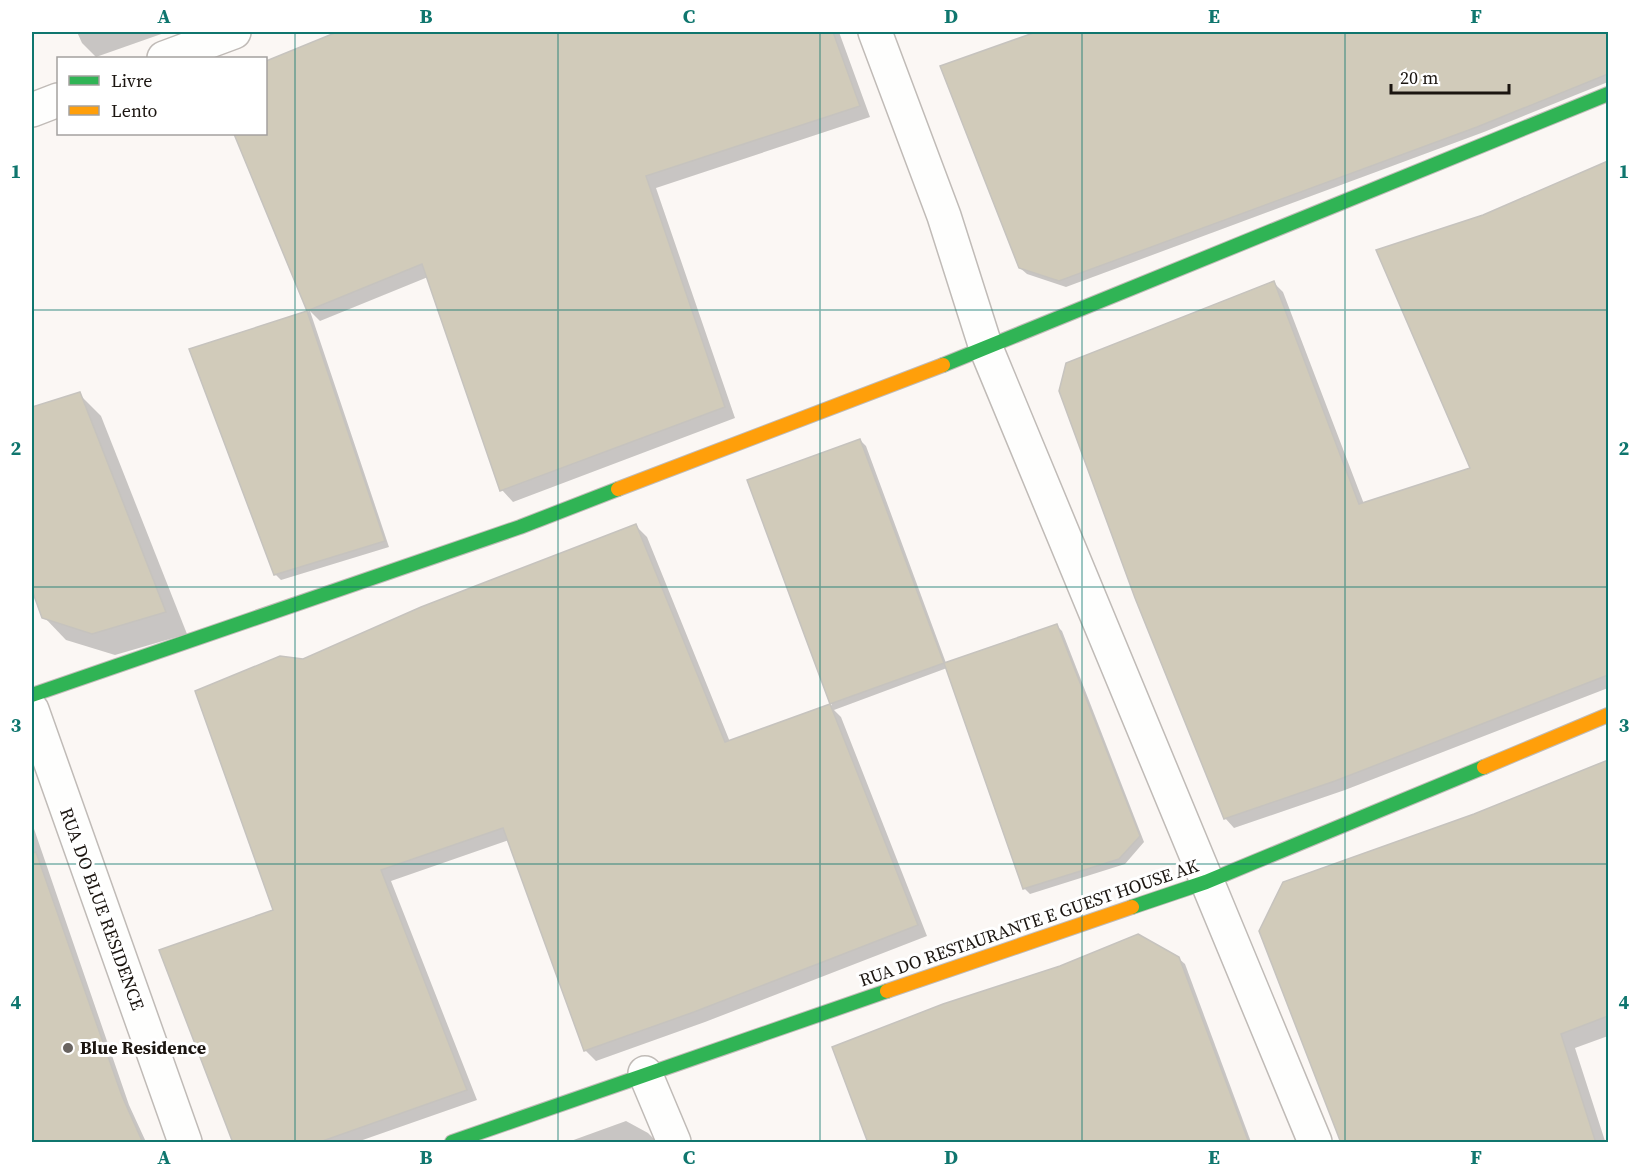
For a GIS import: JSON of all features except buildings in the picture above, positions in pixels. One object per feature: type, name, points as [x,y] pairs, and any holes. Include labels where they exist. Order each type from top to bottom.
[{"type":"street","points":[[167,57],[234,32]]},
{"type":"street","points":[[875,32],[944,216],[986,348],[1315,1143]]},
{"type":"street","points":[[32,695],[520,527],[986,348],[1608,94]]},
{"type":"street","points":[[32,110],[57,100]]},
{"type":"street","name":"RUA DO BLUE RESIDENCE","points":[[32,710],[185,1143]]},
{"type":"street","name":"RUA DO RESTAURANTE E GUEST HOUSE AK","points":[[452,1143],[645,1073],[1206,882],[1608,715]]},
{"type":"street","points":[[645,1073],[674,1143]]},
{"type":"traffic: fast","points":[[943,365],[1608,94]]},
{"type":"traffic: fast","points":[[32,695],[520,527],[618,489]]},
{"type":"traffic: fast","points":[[1132,907],[1206,882],[1484,767]]},
{"type":"traffic: fast","points":[[452,1142],[887,991]]},
{"type":"traffic: slow","points":[[618,489],[943,365]]},
{"type":"traffic: slow","points":[[1484,767],[1608,715]]},
{"type":"traffic: slow","points":[[887,991],[1132,907]]},
{"type":"place","name":"Blue Residence","points":[[68,1048]]}]
